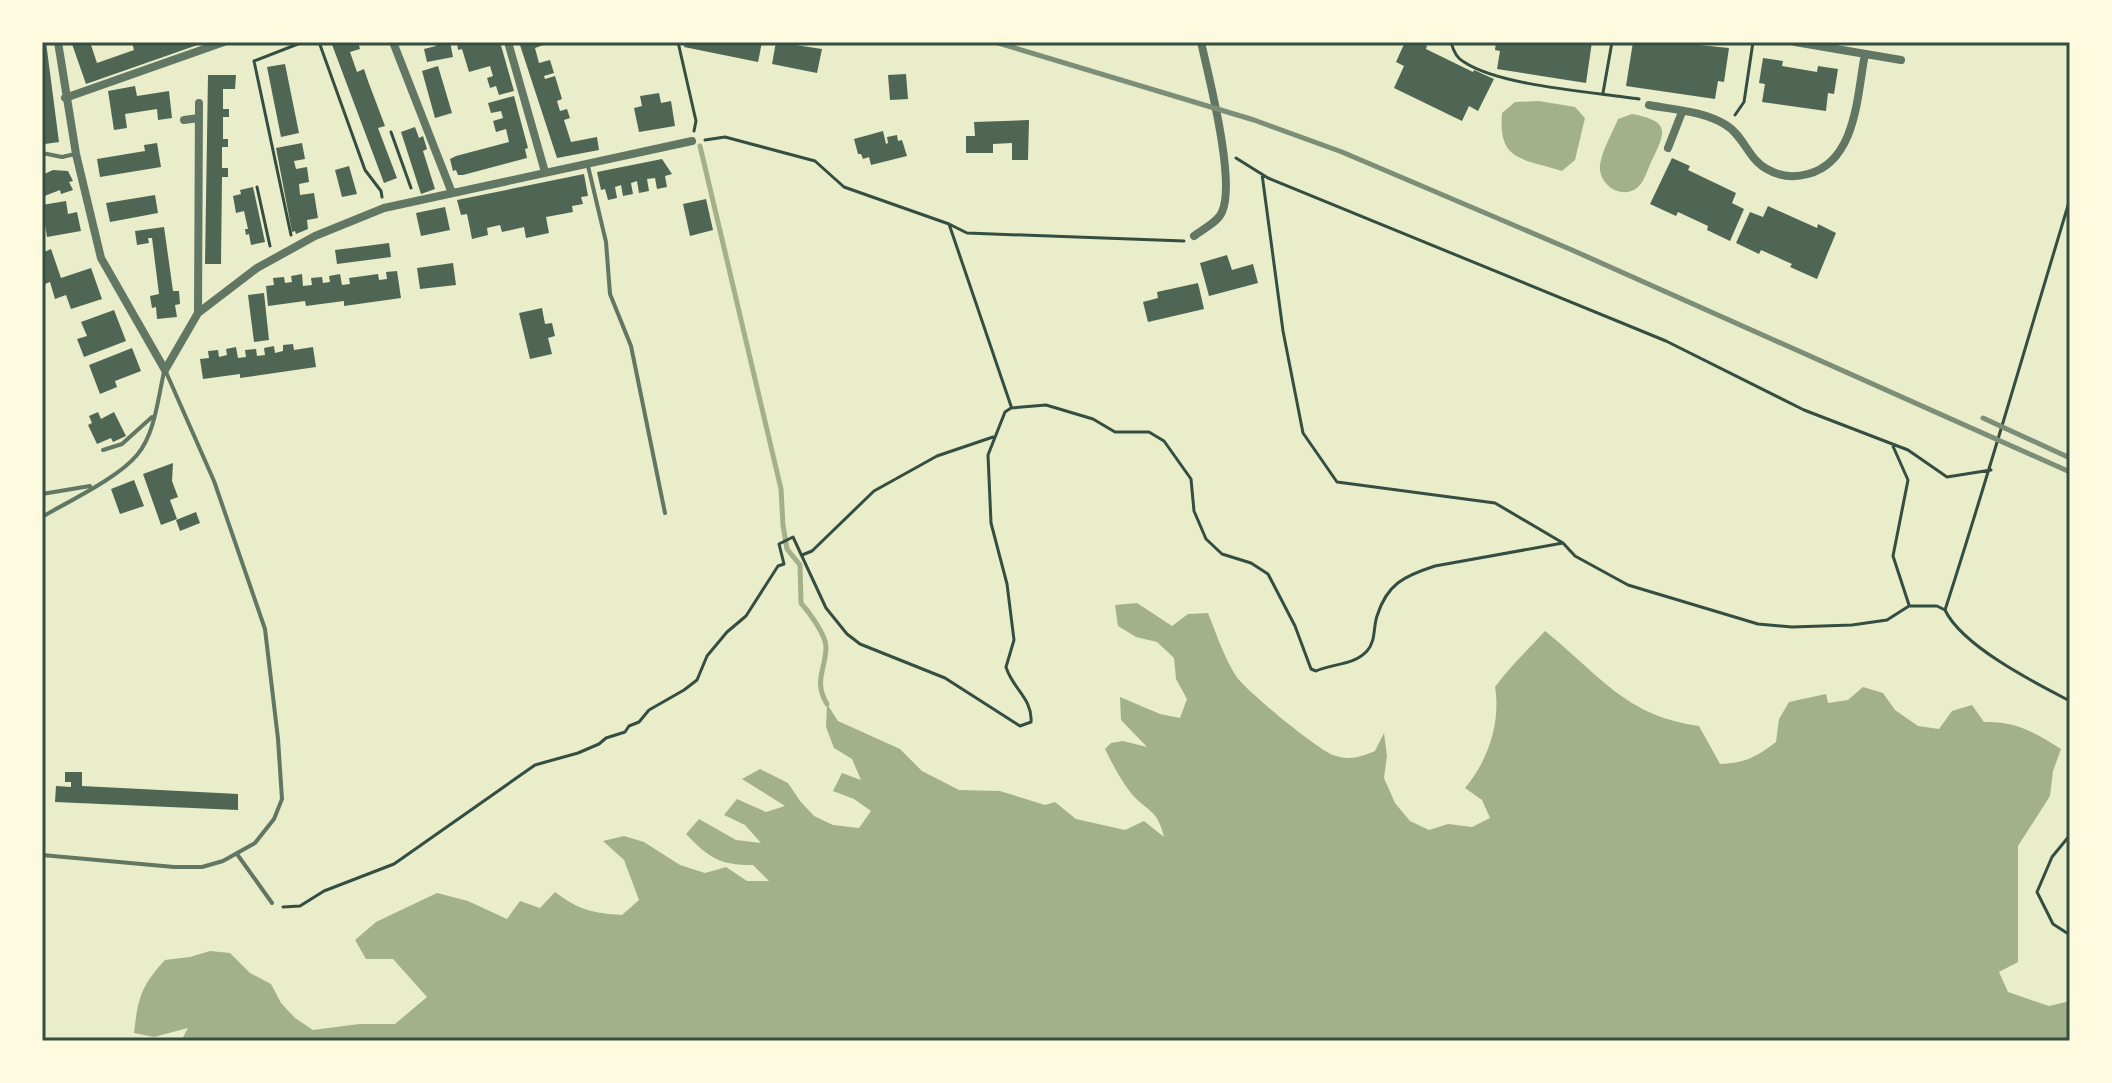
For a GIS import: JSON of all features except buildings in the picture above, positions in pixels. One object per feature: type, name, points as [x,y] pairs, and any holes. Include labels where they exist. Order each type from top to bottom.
[{"type":"street","points":[[58,42],[76,154],[101,258],[165,370]]},
{"type":"street","points":[[65,98],[224,42]]},
{"type":"street","points":[[393,42],[452,193]]},
{"type":"street","points":[[508,42],[545,172]]},
{"type":"street","points":[[1194,236],[1221,216],[1227,197],[1222,150],[1201,42]]},
{"type":"street","points":[[1795,42],[1901,60]]},
{"type":"street","points":[[1649,105],[1704,114],[1727,126],[1738,136],[1754,161],[1782,176],[1800,176],[1821,169],[1839,153],[1848,137],[1865,54]]},
{"type":"street","points":[[198,313],[199,103]]},
{"type":"street","points":[[1668,148],[1682,112]]},
{"type":"street","points":[[184,120],[199,118]]},
{"type":"street","points":[[165,370],[198,313],[272,258],[293,247],[384,208],[692,141]]},
{"type":"lane","points":[[42,153],[62,157],[76,154]]},
{"type":"lane","points":[[587,163],[606,242],[610,294],[631,346],[665,513]]},
{"type":"lane","points":[[42,517],[116,473],[138,455],[154,416],[165,370]]},
{"type":"lane","points":[[42,855],[202,867],[237,854],[255,843],[274,819],[282,799],[265,629],[214,481],[165,370]]},
{"type":"lane","points":[[103,450],[122,444],[154,416]]},
{"type":"lane","points":[[42,494],[93,486]]},
{"type":"lane","points":[[237,854],[272,903]]},
{"type":"path","points":[[293,247],[254,61],[303,42]]},
{"type":"path","points":[[319,42],[365,170],[381,191],[384,208]]},
{"type":"path","points":[[678,42],[696,121],[692,141],[725,137],[815,161],[844,187],[967,233],[1184,241],[1194,236]]},
{"type":"path","points":[[1451,42],[1464,63],[1495,77],[1642,99],[1649,105]]},
{"type":"path","points":[[1603,94],[1612,42]]},
{"type":"path","points":[[1727,126],[1744,102],[1753,42]]},
{"type":"path","points":[[391,132],[416,201]]},
{"type":"path","points":[[1222,150],[1262,174],[1653,335],[1804,410],[1908,450],[1947,477],[1991,470]]},
{"type":"path","points":[[1262,174],[1283,331],[1303,433],[1337,482],[1495,503],[1563,543],[1575,556],[1628,585],[1758,624],[1792,627],[1852,625],[1887,620],[1909,606],[1937,606],[1945,610],[1950,621],[1997,660],[2070,701]]},
{"type":"path","points":[[257,187],[272,258]]},
{"type":"path","points":[[1945,610],[1991,470],[2070,199]]},
{"type":"path","points":[[949,224],[1011,408]]},
{"type":"path","points":[[272,903],[285,908],[300,906],[324,891],[394,864],[535,765],[578,753],[625,732],[649,710],[697,680],[707,656],[727,632],[746,616],[778,566],[784,564],[779,544],[793,537],[826,608],[847,634],[860,644],[945,678],[1008,721],[1025,726],[1031,722],[1029,705],[1015,687],[1006,667],[1014,640],[1007,584],[988,499],[988,455],[1005,412],[1011,408],[1046,405],[1093,419],[1115,432],[1149,432],[1164,441],[1191,479],[1194,511],[1206,539],[1222,554],[1251,563],[1268,574],[1295,626],[1311,669],[1316,671],[1327,666],[1338,667],[1366,652],[1387,593],[1395,583],[1416,572],[1563,543]]},
{"type":"path","points":[[802,555],[812,551],[874,491],[937,456],[994,437]]},
{"type":"path","points":[[1892,444],[1908,480],[1893,556],[1909,606]]},
{"type":"path","points":[[2070,835],[2052,857],[2037,892],[2053,924],[2070,935]]},
{"type":"shaded area","points":[[1539,101],[1575,107],[1585,118],[1575,160],[1562,171],[1516,156],[1504,141],[1502,113],[1515,102]]},
{"type":"shaded area","points":[[1632,114],[1659,124],[1662,134],[1644,178],[1638,187],[1625,192],[1612,189],[1607,184],[1600,172],[1600,165],[1618,119]]},
{"type":"shaded area","points":[[1137,603],[1172,626],[1188,614],[1208,613],[1228,661],[1242,683],[1297,731],[1333,755],[1354,758],[1375,751],[1384,733],[1387,756],[1384,778],[1395,803],[1410,821],[1429,830],[1448,824],[1472,827],[1490,818],[1482,800],[1465,788],[1480,766],[1491,740],[1496,714],[1495,687],[1545,631],[1632,703],[1673,721],[1699,726],[1720,764],[1750,758],[1776,742],[1779,719],[1789,702],[1826,694],[1828,703],[1848,700],[1863,687],[1883,693],[1895,710],[1918,726],[1939,729],[1952,711],[1972,705],[1984,722],[2006,723],[2033,733],[2061,749],[2053,771],[2050,796],[2018,846],[2018,962],[1999,972],[2008,992],[2049,1006],[2070,1001],[2070,1041],[181,1041],[188,1028],[154,1037],[134,1033],[142,993],[165,960],[210,951],[230,953],[250,973],[271,984],[281,1003],[295,1018],[313,1030],[359,1024],[395,1024],[427,997],[393,959],[366,959],[355,940],[376,922],[437,893],[468,901],[507,919],[520,901],[540,908],[555,892],[586,910],[622,915],[639,900],[624,860],[603,841],[624,836],[644,842],[680,865],[705,873],[726,867],[747,881],[769,881],[753,865],[731,864],[715,858],[686,834],[699,819],[736,840],[761,843],[745,825],[724,815],[737,799],[766,812],[785,806],[742,779],[760,769],[788,783],[814,816],[833,825],[859,828],[871,811],[854,799],[833,791],[842,773],[861,780],[852,759],[834,748],[826,727],[827,704],[838,721],[900,749],[922,771],[959,790],[1000,791],[1045,805],[1055,802],[1076,819],[1125,830],[1144,821],[1164,837],[1155,816],[1127,788],[1105,749],[1111,743],[1123,741],[1147,747],[1121,720],[1120,697],[1160,714],[1180,718],[1187,699],[1176,679],[1174,658],[1157,642],[1136,637],[1118,626],[1115,605]]},
{"type":"waterway","points":[[700,146],[781,489],[787,549],[800,565],[801,603],[825,642],[821,688],[827,704]]},
{"type":"railway","points":[[995,42],[1254,120],[1342,152],[1572,250],[2070,472]]},
{"type":"railway","points":[[1983,418],[2070,458]]}]
